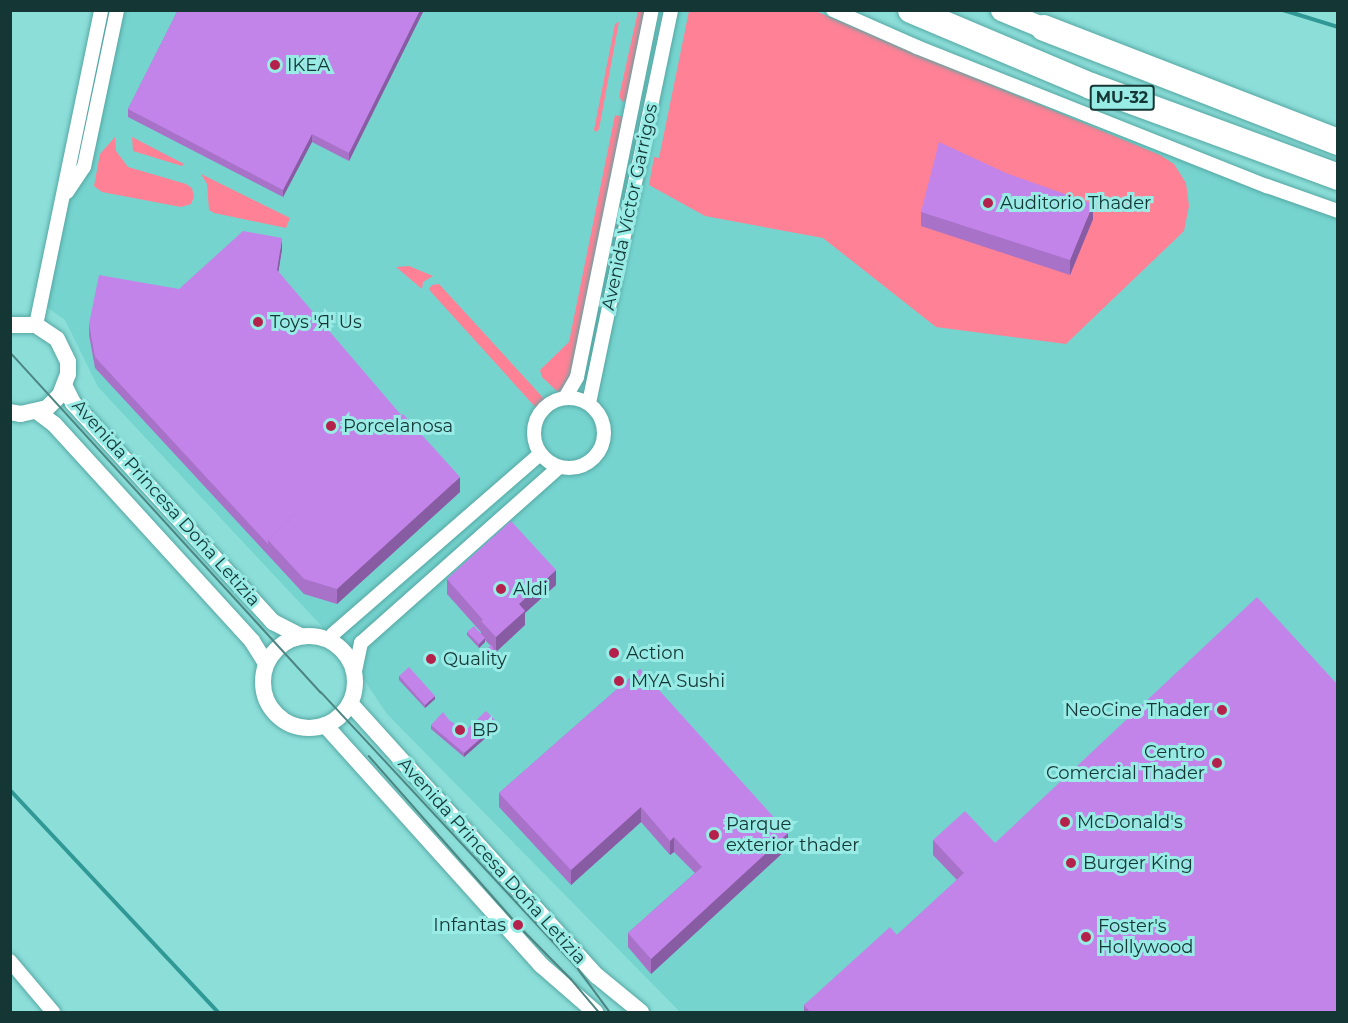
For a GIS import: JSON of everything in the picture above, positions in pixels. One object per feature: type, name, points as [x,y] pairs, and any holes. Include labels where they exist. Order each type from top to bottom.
[{"type":"highway","name":"MU-32","points":[[911,10],[1090,86],[1338,177]]},
{"type":"highway","name":"MU-32","points":[[1044,28],[1338,142]]},
{"type":"highway","points":[[1044,28],[1338,133]]},
{"type":"highway","points":[[1090,86],[1212,148],[1338,195]]},
{"type":"highway","points":[[1250,100],[1338,125]]},
{"type":"main road","points":[[1001,10],[1044,28]]},
{"type":"street","points":[[79,120],[93,10]]},
{"type":"street","points":[[36,325],[101,10]]},
{"type":"street","points":[[63,199],[84,167],[117,10]]},
{"type":"street","name":"Avenida Víctor Garrigos","points":[[565,398],[577,378],[652,10]]},
{"type":"street","name":"Avenida Víctor Garrigos","points":[[589,403],[671,10]]},
{"type":"street","points":[[833,10],[927,51],[1267,186],[1338,211]]},
{"type":"street","points":[[10,412],[21,414],[38,412],[54,402],[65,387],[68,368],[64,349],[47,330],[36,325],[11,325]]},
{"type":"street","name":"Avenida Princesa Doña Letizia","points":[[65,387],[73,403],[273,622],[300,636]]},
{"type":"street","points":[[565,398],[578,398],[589,403],[603,422],[605,434],[603,446],[596,457],[584,466],[571,469],[559,467],[540,454],[534,436],[537,418],[544,408],[565,398]]},
{"type":"street","name":"Avenida Princesa Doña Letizia","points":[[38,412],[54,424],[252,641],[266,663]]},
{"type":"street","points":[[331,641],[333,634],[540,454]]},
{"type":"street","points":[[355,671],[344,651],[331,641],[316,636],[300,636],[276,649],[266,663],[264,692],[276,713],[297,726],[314,728],[339,717],[350,703],[356,688],[355,671],[361,643],[559,467]]},
{"type":"street","name":"Avenida Princesa Doña Letizia","points":[[350,703],[597,976],[641,1012]]},
{"type":"street","name":"Avenida Princesa Doña Letizia","points":[[325,725],[542,965],[595,1012]]},
{"type":"street","points":[[10,962],[53,1012]]},
{"type":"shaded area","points":[[813,10],[1160,155],[1174,164],[1186,183],[1189,206],[1184,231],[1066,344],[936,327],[823,238],[705,216],[649,185],[654,157],[659,158],[689,11]]},
{"type":"shaded area","points":[[93,11],[847,11],[1050,96],[1337,204],[1337,1012],[680,1012],[387,714],[344,650],[98,387],[65,320],[45,306]]},
{"type":"shaded area","points":[[638,11],[647,11],[628,98],[623,102],[619,97]]},
{"type":"shaded area","points":[[619,22],[599,129],[596,132],[594,130],[615,24]]},
{"type":"shaded area","points":[[615,115],[624,117],[570,382],[561,395],[542,377],[540,370],[569,342]]},
{"type":"shaded area","points":[[115,137],[116,151],[128,167],[186,184],[192,188],[194,197],[191,204],[181,207],[102,192],[94,186],[100,154]]},
{"type":"shaded area","points":[[132,137],[184,164],[182,166],[133,151]]},
{"type":"shaded area","points":[[201,174],[290,218],[286,228],[209,210],[207,184]]},
{"type":"shaded area","points":[[409,266],[433,276],[423,282],[422,289],[396,267]]},
{"type":"shaded area","points":[[439,284],[547,402],[538,410],[429,289],[432,285]]},
{"type":"building","name":"IKEA","points":[[178,10],[420,10],[349,153],[312,134],[283,190],[128,109]]},
{"type":"building","name":"Auditorio Thader","points":[[939,142],[1006,173],[1093,204],[1070,260],[921,212]]},
{"type":"building","points":[[243,231],[282,238],[277,270],[402,416],[268,540],[268,544],[95,357],[89,324],[99,275],[179,289]]},
{"type":"building","points":[[403,414],[460,477],[337,589],[304,579],[268,540]]},
{"type":"building","name":"Aldi","points":[[511,521],[556,570],[519,604],[525,611],[496,637],[447,579]]},
{"type":"building","name":"Centro Comercial Thader","points":[[1257,597],[1338,685],[1338,1012],[810,1012],[804,1005],[890,927],[897,935],[964,873],[933,840],[965,811],[995,843]]},
{"type":"building","points":[[474,626],[485,638],[479,644],[467,632]]},
{"type":"building","points":[[491,645],[494,649],[488,655],[485,651]]},
{"type":"building","points":[[409,667],[435,696],[425,705],[399,676]]},
{"type":"building","name":"Parque exterior thader","points":[[640,669],[788,833],[651,959],[628,933],[702,867],[674,837],[670,841],[641,807],[571,870],[499,793]]},
{"type":"building","points":[[486,711],[498,723],[464,753],[431,725],[443,712],[450,721],[465,731]]},
{"type":"waterway","points":[[1283,10],[1338,27]]},
{"type":"waterway","points":[[10,790],[218,1012]]},
{"type":"tram line","points":[[10,352],[579,970],[610,1012]]},
{"type":"tram line","points":[[369,756],[518,925],[571,979],[599,1012]]},
{"type":"place","name":"IKEA","points":[[275,65]]},
{"type":"place","name":"Auditorio Thader","points":[[988,203]]},
{"type":"place","name":"Toys 'Я' Us","points":[[258,322]]},
{"type":"place","name":"Porcelanosa","points":[[331,426]]},
{"type":"place","name":"Aldi","points":[[501,589]]},
{"type":"place","name":"Action","points":[[614,653]]},
{"type":"place","name":"Quality","points":[[431,659]]},
{"type":"place","name":"MYA Sushi","points":[[619,681]]},
{"type":"place","name":"NeoCine Thader","points":[[1222,710]]},
{"type":"place","name":"BP","points":[[460,730]]},
{"type":"place","name":"Centro Comercial Thader","points":[[1217,763]]},
{"type":"place","name":"McDonald's","points":[[1065,822]]},
{"type":"place","name":"Parque exterior thader","points":[[714,835]]},
{"type":"place","name":"Burger King","points":[[1071,863]]},
{"type":"place","name":"Infantas","points":[[518,925]]},
{"type":"place","name":"Foster's Hollywood","points":[[1086,937]]}]
